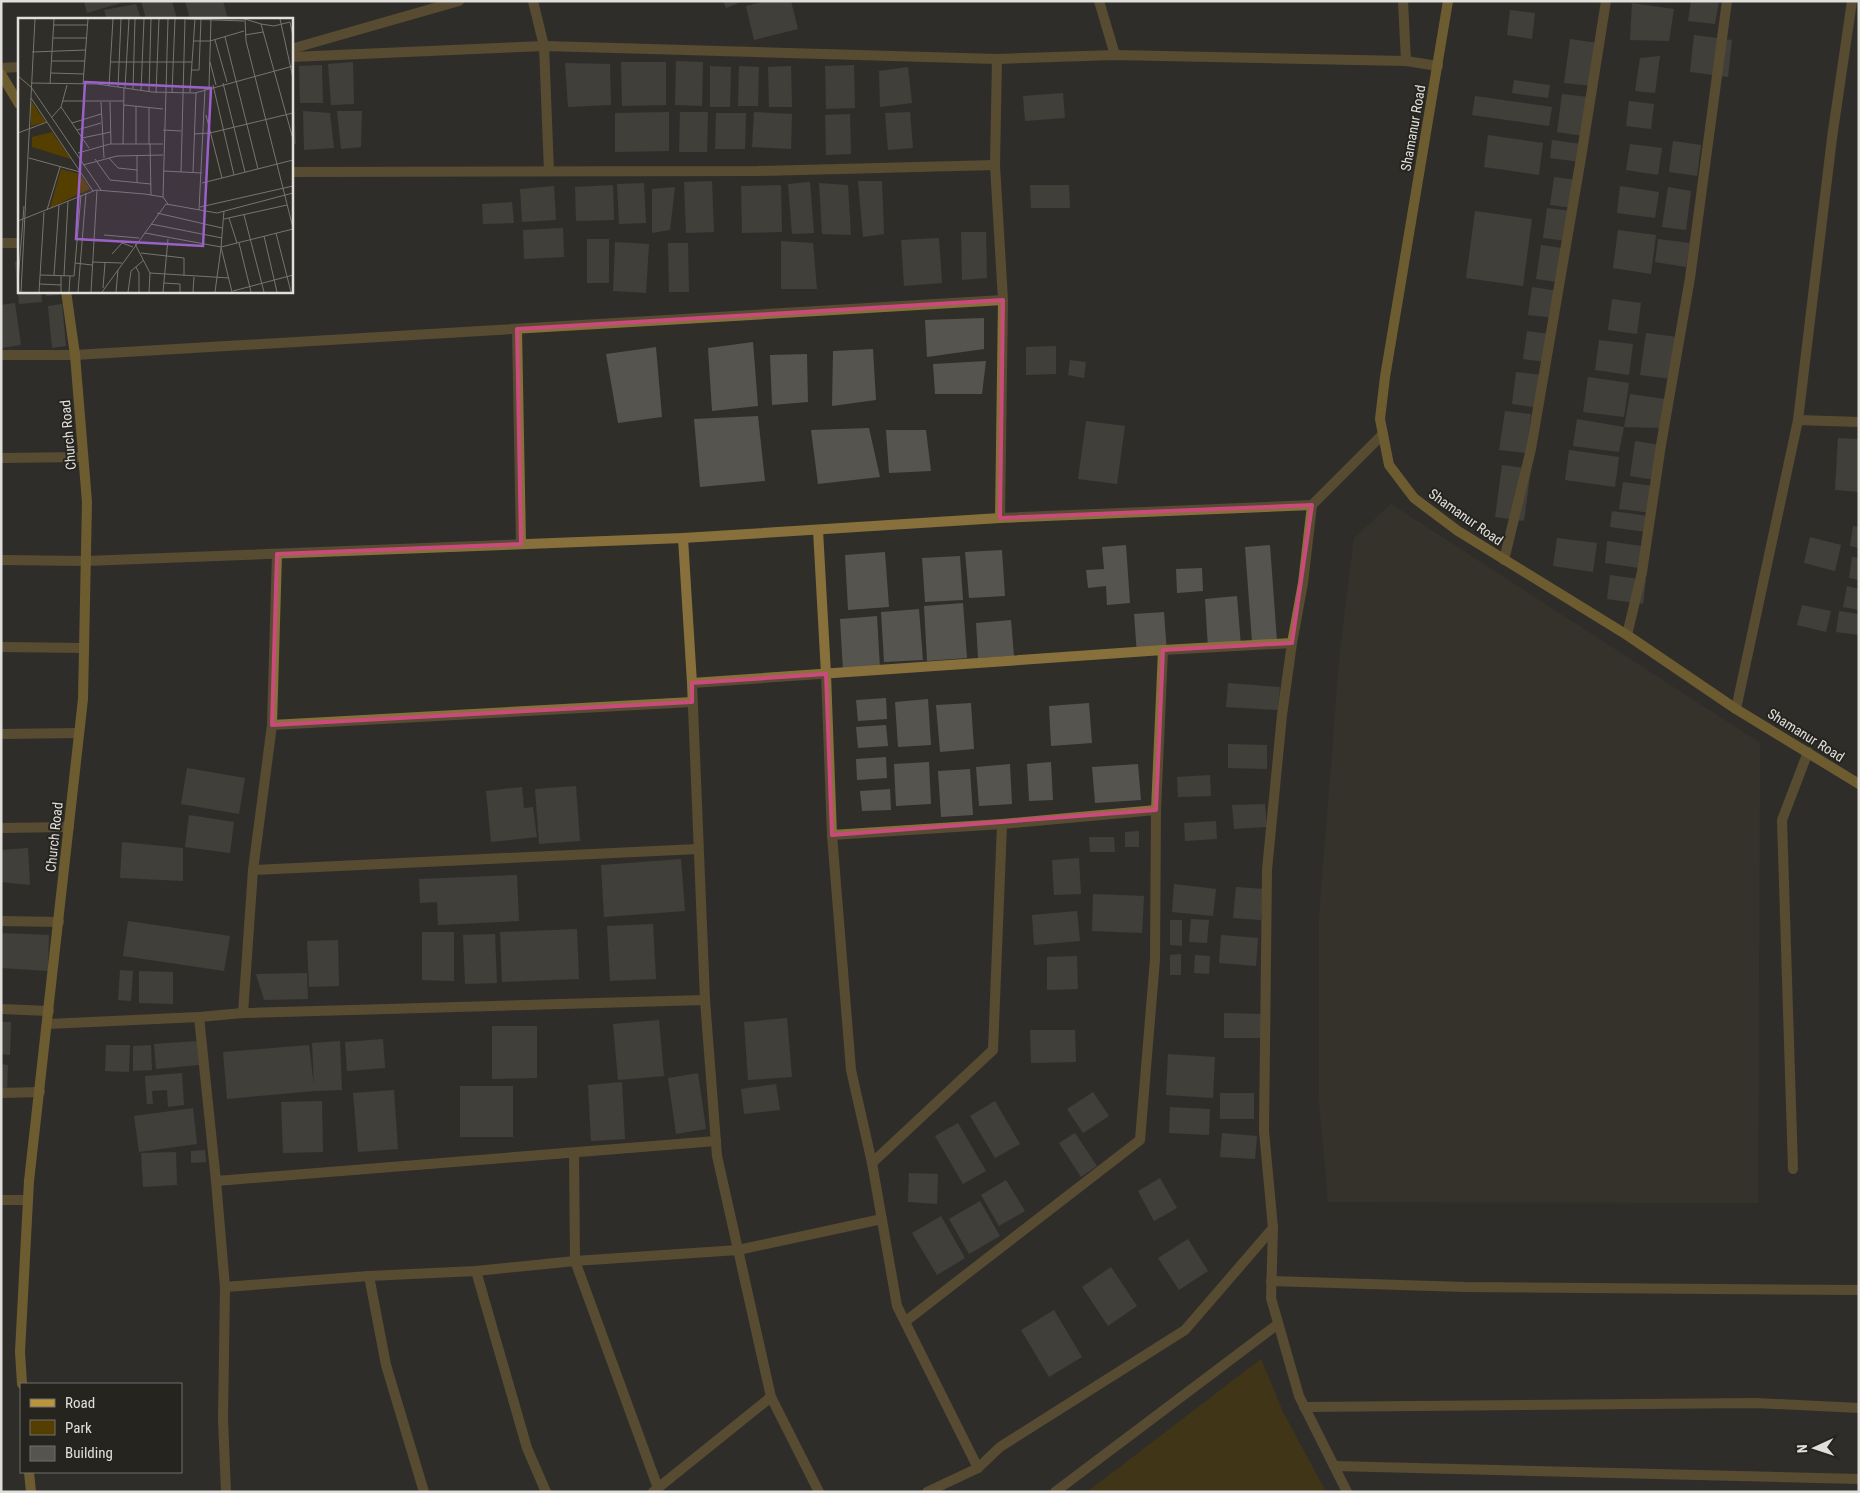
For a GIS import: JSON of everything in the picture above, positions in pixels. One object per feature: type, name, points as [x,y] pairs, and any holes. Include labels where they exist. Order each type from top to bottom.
[{"type":"main road","name":"Shamanur Road","points":[[1448,1],[1385,378],[1380,419],[1388,465],[1414,498],[1458,530],[1627,636],[1736,708],[1859,784]]},
{"type":"main road","points":[[1,74],[18,102]]},
{"type":"main road","name":"Church Road","points":[[22,1383],[20,1352],[28,1200],[83,699],[87,502],[75,355],[66,292]]},
{"type":"main road","points":[[29,1473],[31,1492]]},
{"type":"street","points":[[292,49],[459,1]]},
{"type":"street","points":[[533,1],[544,46],[550,170]]},
{"type":"street","points":[[1099,1],[1115,55]]},
{"type":"street","points":[[1403,1],[1406,61]]},
{"type":"street","points":[[1504,560],[1531,449],[1606,1]]},
{"type":"street","points":[[1627,636],[1642,572],[1661,445],[1690,278],[1727,1]]},
{"type":"street","points":[[1736,708],[1798,420],[1832,138],[1852,1]]},
{"type":"street","points":[[292,58],[544,46],[998,59],[1115,55],[1406,61],[1438,66]]},
{"type":"street","points":[[998,59],[996,165],[1003,300],[1000,518]]},
{"type":"street","points":[[1,68],[18,67]]},
{"type":"street","points":[[292,172],[758,171],[996,165]]},
{"type":"street","points":[[1,243],[18,243]]},
{"type":"street","points":[[1,355],[75,355],[1003,300]]},
{"type":"street","points":[[517,329],[520,544]]},
{"type":"street","points":[[1798,420],[1859,422]]},
{"type":"street","points":[[1347,1492],[1299,1396],[1271,1298],[1273,1228],[1264,1131],[1268,870],[1282,715],[1292,642],[1303,583],[1312,505],[1383,434]]},
{"type":"street","points":[[1,458],[83,456]]},
{"type":"street","points":[[1,560],[86,562],[683,538],[1000,518],[1312,505]]},
{"type":"street","points":[[818,530],[832,835],[851,1070],[872,1163],[897,1306],[978,1468]]},
{"type":"street","points":[[683,538],[692,683],[705,1000],[717,1156],[771,1398],[819,1492]]},
{"type":"street","points":[[243,1013],[253,870],[272,725],[277,554]]},
{"type":"street","points":[[692,683],[1292,642]]},
{"type":"street","points":[[1,647],[84,648]]},
{"type":"street","points":[[906,1321],[1140,1140],[1155,958],[1156,810],[1163,650]]},
{"type":"street","points":[[272,725],[692,702]]},
{"type":"street","points":[[1,734],[79,733]]},
{"type":"street","points":[[1793,1169],[1782,820],[1808,752]]},
{"type":"street","points":[[832,835],[1002,824],[1156,810]]},
{"type":"street","points":[[872,1163],[993,1050],[1002,824]]},
{"type":"street","points":[[1,828],[69,827]]},
{"type":"street","points":[[253,870],[698,849]]},
{"type":"street","points":[[1,922],[59,922]]},
{"type":"street","points":[[48,1024],[243,1013],[705,1000]]},
{"type":"street","points":[[1,1009],[49,1011]]},
{"type":"street","points":[[198,1017],[216,1181],[225,1287],[223,1419],[226,1492]]},
{"type":"street","points":[[1,1093],[40,1092]]},
{"type":"street","points":[[216,1181],[716,1141]]},
{"type":"street","points":[[574,1152],[575,1261],[655,1490],[771,1398]]},
{"type":"street","points":[[1,1200],[28,1200]]},
{"type":"street","points":[[225,1287],[369,1276],[476,1271],[575,1261],[738,1250],[882,1219]]},
{"type":"street","points":[[927,1492],[978,1468],[1000,1447],[1185,1330],[1273,1228]]},
{"type":"street","points":[[476,1271],[527,1448],[546,1492]]},
{"type":"street","points":[[369,1276],[386,1365],[424,1492]]},
{"type":"street","points":[[1271,1281],[1465,1287],[1859,1290]]},
{"type":"street","points":[[1055,1492],[1066,1487],[1278,1324]]},
{"type":"street","points":[[1304,1407],[1756,1403],[1859,1408]]},
{"type":"street","points":[[1334,1466],[1859,1479]]},
{"type":"highlighted area","points":[[1003,300],[1000,518],[1312,505],[1292,643],[1163,650],[1156,810],[832,835],[826,674],[692,683],[692,702],[272,725],[277,554],[521,544],[517,329]]},
{"type":"shaded area","points":[[1391,504],[1760,743],[1758,1203],[1328,1202],[1319,1101],[1319,918],[1340,651],[1354,538]]},
{"type":"green space","points":[[1261,1359],[1283,1412],[1326,1492],[1087,1492]]},
{"type":"building","points":[[84,1],[124,1],[124,2],[87,13]]},
{"type":"building","points":[[141,1],[172,1],[177,18],[146,18]]},
{"type":"building","points":[[185,1],[223,1],[228,18],[190,18]]},
{"type":"building","points":[[723,1],[743,1],[726,8]]},
{"type":"building","points":[[766,1],[791,1],[798,29],[754,40],[746,6]]},
{"type":"building","points":[[1691,1],[1719,1],[1715,24],[1688,21]]},
{"type":"building","points":[[1632,3],[1674,9],[1669,41],[1630,40]]},
{"type":"building","points":[[136,4],[141,18],[107,18],[104,10]]},
{"type":"building","points":[[1510,10],[1535,13],[1532,39],[1507,35]]},
{"type":"building","points":[[1694,35],[1732,40],[1728,77],[1690,72]]},
{"type":"building","points":[[1570,39],[1598,43],[1593,86],[1564,83]]},
{"type":"building","points":[[1660,56],[1655,93],[1635,91],[1640,58]]},
{"type":"building","points":[[676,61],[703,62],[702,106],[675,105]]},
{"type":"building","points":[[353,62],[354,104],[331,105],[328,64]]},
{"type":"building","points":[[621,62],[666,62],[666,105],[622,106]]},
{"type":"building","points":[[565,63],[610,64],[611,105],[568,107]]},
{"type":"building","points":[[322,65],[323,103],[300,103],[299,66]]},
{"type":"building","points":[[854,65],[855,108],[826,109],[825,66]]},
{"type":"building","points":[[710,66],[731,67],[730,107],[710,107]]},
{"type":"building","points":[[739,66],[759,67],[758,106],[738,106]]},
{"type":"building","points":[[791,66],[792,107],[769,107],[768,67]]},
{"type":"building","points":[[908,67],[912,103],[880,107],[879,71]]},
{"type":"building","points":[[1514,80],[1550,85],[1548,98],[1512,93]]},
{"type":"building","points":[[1063,93],[1065,118],[1025,121],[1023,96]]},
{"type":"building","points":[[1562,94],[1589,97],[1584,136],[1557,132]]},
{"type":"building","points":[[1475,96],[1552,107],[1549,126],[1472,115]]},
{"type":"building","points":[[1629,101],[1654,104],[1651,129],[1626,126]]},
{"type":"building","points":[[294,104],[296,144],[292,144],[292,105]]},
{"type":"building","points":[[303,111],[330,113],[334,148],[304,150]]},
{"type":"building","points":[[337,111],[362,111],[361,147],[341,149]]},
{"type":"building","points":[[669,112],[669,151],[615,152],[615,113]]},
{"type":"building","points":[[680,112],[708,112],[707,152],[679,152]]},
{"type":"building","points":[[754,112],[792,114],[791,149],[752,147]]},
{"type":"building","points":[[910,112],[913,148],[888,150],[885,113]]},
{"type":"building","points":[[716,113],[746,113],[745,149],[715,149]]},
{"type":"building","points":[[850,114],[851,154],[826,155],[825,115]]},
{"type":"building","points":[[1488,135],[1543,143],[1539,175],[1484,167]]},
{"type":"building","points":[[1552,140],[1582,144],[1580,162],[1550,158]]},
{"type":"building","points":[[1673,141],[1701,145],[1697,176],[1669,172]]},
{"type":"building","points":[[1630,144],[1662,148],[1658,175],[1626,170]]},
{"type":"building","points":[[1554,177],[1578,180],[1574,208],[1550,205]]},
{"type":"building","points":[[712,181],[714,232],[686,233],[684,182]]},
{"type":"building","points":[[858,181],[882,181],[884,234],[863,237]]},
{"type":"building","points":[[810,182],[814,233],[792,234],[788,184]]},
{"type":"building","points":[[644,183],[646,223],[619,224],[617,184]]},
{"type":"building","points":[[819,183],[848,185],[851,235],[822,234]]},
{"type":"building","points":[[613,185],[614,220],[576,221],[575,187]]},
{"type":"building","points":[[781,185],[782,232],[742,233],[741,186]]},
{"type":"building","points":[[1030,185],[1069,185],[1070,208],[1031,208]]},
{"type":"building","points":[[554,186],[556,220],[522,222],[520,189]]},
{"type":"building","points":[[1620,186],[1659,192],[1655,218],[1617,213]]},
{"type":"building","points":[[675,187],[670,230],[652,233],[652,189]]},
{"type":"building","points":[[1668,187],[1691,191],[1686,230],[1662,227]]},
{"type":"building","points":[[512,202],[514,223],[483,224],[482,204]]},
{"type":"building","points":[[1547,208],[1571,211],[1567,241],[1543,238]]},
{"type":"building","points":[[1475,211],[1532,219],[1523,286],[1466,278]]},
{"type":"building","points":[[563,228],[564,257],[524,259],[523,230]]},
{"type":"building","points":[[1618,230],[1656,235],[1651,274],[1613,268]]},
{"type":"building","points":[[961,232],[986,232],[987,278],[962,280]]},
{"type":"building","points":[[939,238],[942,283],[904,286],[901,240]]},
{"type":"building","points":[[587,239],[609,239],[609,283],[587,283]]},
{"type":"building","points":[[1658,239],[1690,243],[1686,267],[1655,262]]},
{"type":"building","points":[[781,241],[813,243],[817,289],[781,289]]},
{"type":"building","points":[[615,242],[649,244],[646,293],[613,291]]},
{"type":"building","points":[[668,243],[688,243],[689,292],[669,292]]},
{"type":"building","points":[[1541,245],[1568,249],[1564,283],[1536,279]]},
{"type":"building","points":[[18,261],[18,290],[17,290],[15,262]]},
{"type":"building","points":[[1532,287],[1559,291],[1555,318],[1528,315]]},
{"type":"building","points":[[18,292],[41,292],[42,302],[19,304]]},
{"type":"building","points":[[46,292],[59,292],[59,295],[46,296]]},
{"type":"building","points":[[1612,299],[1641,303],[1637,334],[1608,330]]},
{"type":"building","points":[[15,303],[21,345],[1,348],[1,305]]},
{"type":"building","points":[[62,304],[66,346],[52,348],[48,306]]},
{"type":"building","points":[[984,318],[984,349],[927,357],[925,320]]},
{"type":"building","points":[[1527,331],[1551,334],[1547,362],[1523,359]]},
{"type":"building","points":[[1646,333],[1677,337],[1671,379],[1640,375]]},
{"type":"building","points":[[1599,340],[1633,344],[1629,375],[1595,370]]},
{"type":"building","points":[[753,342],[758,406],[712,411],[708,348]]},
{"type":"building","points":[[1056,346],[1056,374],[1026,375],[1026,347]]},
{"type":"building","points":[[656,347],[662,417],[618,423],[606,354]]},
{"type":"building","points":[[873,349],[876,400],[832,406],[833,351]]},
{"type":"building","points":[[807,354],[808,402],[772,405],[770,355]]},
{"type":"building","points":[[1070,360],[1086,362],[1084,378],[1068,375]]},
{"type":"building","points":[[986,361],[982,394],[935,394],[933,364]]},
{"type":"building","points":[[1516,372],[1543,375],[1539,408],[1512,404]]},
{"type":"building","points":[[1588,377],[1629,383],[1624,417],[1583,412]]},
{"type":"building","points":[[1630,394],[1665,399],[1660,428],[1624,427]]},
{"type":"building","points":[[1505,411],[1531,414],[1526,453],[1499,450]]},
{"type":"building","points":[[758,416],[765,481],[700,487],[694,419]]},
{"type":"building","points":[[1577,419],[1624,427],[1619,452],[1573,446]]},
{"type":"building","points":[[1086,421],[1125,426],[1117,484],[1078,479]]},
{"type":"building","points":[[869,428],[880,477],[818,484],[811,430]]},
{"type":"building","points":[[886,430],[926,430],[931,471],[889,473]]},
{"type":"building","points":[[1838,438],[1859,439],[1859,492],[1835,490]]},
{"type":"building","points":[[1635,441],[1660,445],[1655,480],[1630,476]]},
{"type":"building","points":[[1569,450],[1619,457],[1615,487],[1565,480]]},
{"type":"building","points":[[1502,465],[1531,469],[1524,521],[1495,517]]},
{"type":"building","points":[[1623,482],[1655,486],[1652,513],[1619,509]]},
{"type":"building","points":[[1612,511],[1648,516],[1646,532],[1610,527]]},
{"type":"building","points":[[1853,526],[1859,527],[1859,548],[1850,546]]},
{"type":"building","points":[[1810,537],[1841,545],[1835,571],[1804,563]]},
{"type":"building","points":[[1557,538],[1597,543],[1593,572],[1553,566]]},
{"type":"building","points":[[1607,541],[1641,546],[1639,568],[1605,563]]},
{"type":"building","points":[[1126,545],[1130,603],[1107,605],[1106,586],[1088,588],[1086,570],[1104,569],[1102,547]]},
{"type":"building","points":[[1270,545],[1277,641],[1252,642],[1245,547]]},
{"type":"building","points":[[1002,550],[1005,596],[969,598],[965,552]]},
{"type":"building","points":[[885,552],[889,607],[848,610],[845,555]]},
{"type":"building","points":[[960,556],[963,600],[925,602],[922,558]]},
{"type":"building","points":[[1852,557],[1859,558],[1859,580],[1849,578]]},
{"type":"building","points":[[1202,568],[1203,591],[1177,593],[1176,569]]},
{"type":"building","points":[[1610,575],[1646,580],[1643,604],[1607,599]]},
{"type":"building","points":[[1847,586],[1859,589],[1859,610],[1843,607]]},
{"type":"building","points":[[1237,596],[1241,646],[1208,648],[1205,599]]},
{"type":"building","points":[[963,603],[967,658],[927,661],[924,606]]},
{"type":"building","points":[[1802,605],[1831,611],[1826,632],[1797,625]]},
{"type":"building","points":[[919,609],[923,660],[884,662],[881,612]]},
{"type":"building","points":[[1839,611],[1859,614],[1859,635],[1836,632]]},
{"type":"building","points":[[1164,612],[1167,653],[1137,655],[1134,614]]},
{"type":"building","points":[[877,616],[880,668],[843,671],[840,619]]},
{"type":"building","points":[[1011,620],[1014,656],[978,658],[976,623]]},
{"type":"building","points":[[1228,683],[1280,687],[1278,710],[1226,707]]},
{"type":"building","points":[[886,698],[887,719],[858,721],[856,700]]},
{"type":"building","points":[[928,699],[931,745],[898,747],[895,702]]},
{"type":"building","points":[[971,703],[974,749],[940,752],[936,705]]},
{"type":"building","points":[[1089,703],[1092,743],[1051,746],[1049,706]]},
{"type":"building","points":[[886,725],[888,746],[858,748],[856,727]]},
{"type":"building","points":[[1228,744],[1267,745],[1267,769],[1228,768]]},
{"type":"building","points":[[886,757],[887,778],[857,780],[856,759]]},
{"type":"building","points":[[929,762],[931,804],[896,806],[894,764]]},
{"type":"building","points":[[1051,762],[1053,800],[1029,801],[1027,764]]},
{"type":"building","points":[[1010,764],[1012,804],[979,806],[976,767]]},
{"type":"building","points":[[1138,764],[1141,800],[1095,803],[1092,767]]},
{"type":"building","points":[[187,768],[245,778],[239,814],[181,804]]},
{"type":"building","points":[[970,769],[973,815],[941,817],[938,771]]},
{"type":"building","points":[[1210,775],[1211,796],[1178,797],[1177,777]]},
{"type":"building","points":[[576,786],[580,841],[539,844],[535,789]]},
{"type":"building","points":[[522,787],[524,808],[533,807],[537,837],[491,842],[486,791]]},
{"type":"building","points":[[890,789],[891,810],[862,811],[860,791]]},
{"type":"building","points":[[1265,804],[1267,827],[1234,829],[1232,805]]},
{"type":"building","points":[[189,815],[234,822],[230,853],[185,847]]},
{"type":"building","points":[[1216,821],[1217,839],[1185,841],[1184,823]]},
{"type":"building","points":[[1139,831],[1139,847],[1125,847],[1125,832]]},
{"type":"building","points":[[1089,837],[1114,837],[1115,852],[1090,852]]},
{"type":"building","points":[[122,842],[183,848],[183,881],[120,878]]},
{"type":"building","points":[[28,848],[30,885],[1,882],[1,850]]},
{"type":"building","points":[[1079,858],[1081,894],[1054,895],[1052,860]]},
{"type":"building","points":[[681,859],[685,911],[604,917],[601,865]]},
{"type":"building","points":[[517,875],[519,921],[438,925],[437,902],[420,903],[419,879]]},
{"type":"building","points":[[1174,884],[1216,889],[1213,916],[1172,912]]},
{"type":"building","points":[[1236,887],[1264,889],[1261,920],[1233,918]]},
{"type":"building","points":[[1093,894],[1144,896],[1142,933],[1092,931]]},
{"type":"building","points":[[1077,911],[1080,941],[1034,945],[1032,915]]},
{"type":"building","points":[[1191,919],[1209,920],[1207,943],[1189,942]]},
{"type":"building","points":[[1170,920],[1182,920],[1182,946],[1170,945]]},
{"type":"building","points":[[128,921],[230,936],[224,971],[123,956]]},
{"type":"building","points":[[653,924],[656,979],[610,981],[607,926]]},
{"type":"building","points":[[577,929],[579,979],[502,982],[500,932]]},
{"type":"building","points":[[422,932],[454,932],[454,981],[422,980]]},
{"type":"building","points":[[1,933],[49,935],[48,971],[1,968]]},
{"type":"building","points":[[495,934],[497,983],[465,984],[463,935]]},
{"type":"building","points":[[1221,935],[1258,938],[1256,966],[1219,963]]},
{"type":"building","points":[[338,940],[339,986],[309,987],[307,941]]},
{"type":"building","points":[[1181,954],[1181,975],[1170,975],[1170,955]]},
{"type":"building","points":[[1195,955],[1210,956],[1209,974],[1194,973]]},
{"type":"building","points":[[1077,956],[1078,989],[1047,990],[1047,957]]},
{"type":"building","points":[[120,970],[133,971],[131,1001],[118,1000]]},
{"type":"building","points":[[139,971],[173,972],[173,1004],[139,1003]]},
{"type":"building","points":[[307,973],[308,999],[264,1000],[256,974]]},
{"type":"building","points":[[1224,1013],[1262,1014],[1262,1038],[1224,1038]]},
{"type":"building","points":[[787,1018],[792,1077],[748,1080],[744,1022]]},
{"type":"building","points":[[659,1020],[664,1076],[618,1080],[613,1024]]},
{"type":"building","points":[[1,1022],[11,1022],[10,1055],[1,1054]]},
{"type":"building","points":[[492,1026],[537,1026],[537,1078],[492,1079]]},
{"type":"building","points":[[1030,1030],[1075,1030],[1076,1062],[1031,1063]]},
{"type":"building","points":[[383,1039],[385,1068],[347,1071],[345,1042]]},
{"type":"building","points":[[197,1041],[199,1065],[156,1069],[154,1044]]},
{"type":"building","points":[[340,1041],[342,1090],[227,1099],[223,1052],[309,1045],[314,1086],[312,1043]]},
{"type":"building","points":[[106,1045],[130,1045],[129,1072],[105,1071]]},
{"type":"building","points":[[151,1045],[152,1070],[133,1071],[133,1046]]},
{"type":"building","points":[[1168,1054],[1215,1057],[1213,1098],[1166,1095]]},
{"type":"building","points":[[1,1064],[8,1065],[7,1091],[1,1090]]},
{"type":"building","points":[[182,1073],[184,1105],[168,1107],[167,1090],[152,1091],[153,1104],[147,1104],[145,1076]]},
{"type":"building","points":[[698,1073],[706,1129],[676,1134],[668,1078]]},
{"type":"building","points":[[622,1082],[625,1139],[591,1141],[588,1085]]},
{"type":"building","points":[[776,1084],[780,1110],[744,1114],[741,1089]]},
{"type":"building","points":[[460,1086],[513,1086],[513,1137],[460,1137]]},
{"type":"building","points":[[394,1090],[398,1149],[358,1152],[353,1093]]},
{"type":"building","points":[[1093,1092],[1109,1116],[1083,1133],[1067,1109]]},
{"type":"building","points":[[1220,1093],[1254,1093],[1254,1119],[1220,1119]]},
{"type":"building","points":[[322,1101],[323,1152],[283,1153],[281,1102]]},
{"type":"building","points":[[995,1101],[1020,1144],[995,1158],[970,1116]]},
{"type":"building","points":[[1170,1107],[1210,1109],[1209,1135],[1169,1133]]},
{"type":"building","points":[[193,1108],[197,1144],[139,1152],[134,1116]]},
{"type":"building","points":[[958,1123],[986,1171],[963,1184],[935,1136]]},
{"type":"building","points":[[1075,1133],[1097,1166],[1081,1177],[1059,1143]]},
{"type":"building","points":[[1222,1133],[1257,1136],[1255,1159],[1220,1157]]},
{"type":"building","points":[[205,1150],[206,1162],[191,1163],[191,1151]]},
{"type":"building","points":[[176,1152],[177,1185],[143,1187],[141,1153]]},
{"type":"building","points":[[909,1173],[938,1174],[937,1204],[908,1202]]},
{"type":"building","points":[[1160,1178],[1177,1208],[1154,1221],[1138,1191]]},
{"type":"building","points":[[1006,1180],[1025,1211],[999,1226],[981,1195]]},
{"type":"building","points":[[980,1201],[1000,1236],[969,1254],[949,1219]]},
{"type":"building","points":[[941,1216],[965,1258],[937,1275],[912,1233]]},
{"type":"building","points":[[1188,1239],[1208,1271],[1179,1290],[1158,1258]]},
{"type":"building","points":[[1111,1267],[1137,1306],[1108,1326],[1082,1287]]},
{"type":"building","points":[[1054,1310],[1082,1357],[1049,1377],[1021,1330]]}]
